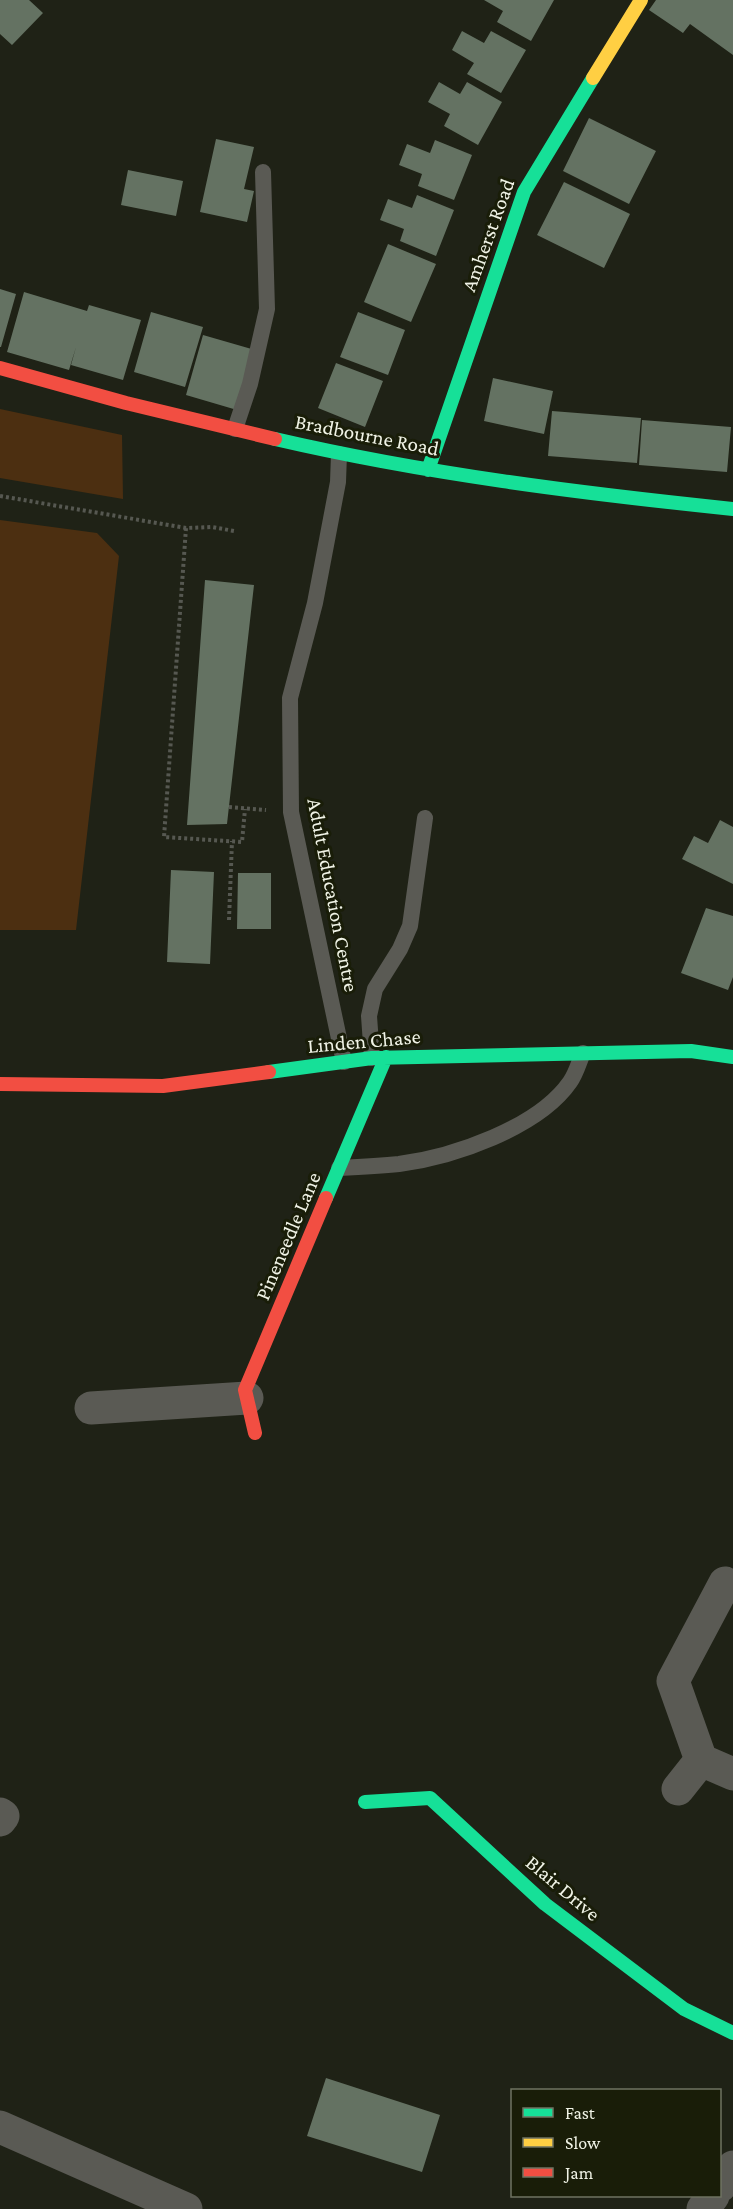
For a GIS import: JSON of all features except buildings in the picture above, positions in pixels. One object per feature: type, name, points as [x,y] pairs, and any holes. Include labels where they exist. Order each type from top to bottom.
[{"type":"street","name":"Amherst Road","points":[[428,470],[524,192],[641,0]]},
{"type":"street","name":"Bradbourne Road","points":[[0,368],[108,399],[339,454],[428,470],[611,496],[733,509]]},
{"type":"street","name":"Linden Chase","points":[[0,1084],[163,1086],[379,1057],[691,1051],[733,1057]]},
{"type":"street","name":"Pineneedle Lane","points":[[255,1433],[245,1390],[339,1168],[379,1057]]},
{"type":"street","points":[[91,1408],[247,1398]]},
{"type":"street","points":[[725,1582],[673,1681],[701,1760],[733,1774]]},
{"type":"street","points":[[678,1789],[701,1760]]},
{"type":"street","name":"Blair Drive","points":[[365,1802],[429,1798],[545,1904],[684,2009],[733,2033]]},
{"type":"street","points":[[0,1814],[3,1816],[0,1820]]},
{"type":"street","points":[[0,2127],[186,2209]]},
{"type":"street","points":[[721,2185],[733,2167]]},
{"type":"lane","points":[[235,429],[250,384],[267,309],[263,172]]},
{"type":"lane","name":"Adult Education Centre","points":[[339,454],[339,482],[315,603],[290,698],[291,812],[344,1062]]},
{"type":"lane","points":[[379,1057],[369,1016],[375,989],[400,949],[410,926],[424,818]]},
{"type":"lane","points":[[339,1168],[401,1164],[449,1153],[525,1123],[554,1103],[572,1080],[583,1053]]},
{"type":"path","points":[[0,496],[186,528],[212,527],[234,531]]},
{"type":"path","points":[[186,528],[164,837],[242,842],[245,808]]},
{"type":"path","points":[[229,807],[291,812]]},
{"type":"path","points":[[229,920],[231,841]]},
{"type":"shaded area","points":[[0,409],[122,435],[123,499],[0,478]]},
{"type":"shaded area","points":[[0,520],[97,533],[119,556],[76,930],[0,930]]},
{"type":"traffic: fast","points":[[428,470],[524,192],[593,78]]},
{"type":"traffic: fast","points":[[275,439],[389,462],[503,481],[733,509]]},
{"type":"traffic: fast","points":[[269,1072],[372,1058],[691,1051],[733,1057]]},
{"type":"traffic: fast","points":[[326,1198],[386,1057]]},
{"type":"traffic: fast","points":[[365,1802],[430,1798],[545,1904],[684,2009],[733,2033]]},
{"type":"traffic: slow","points":[[593,78],[641,0]]},
{"type":"traffic: jam","points":[[0,368],[126,403],[275,439]]},
{"type":"traffic: jam","points":[[0,1084],[163,1086],[269,1072]]},
{"type":"traffic: jam","points":[[255,1433],[245,1390],[326,1198]]}]
